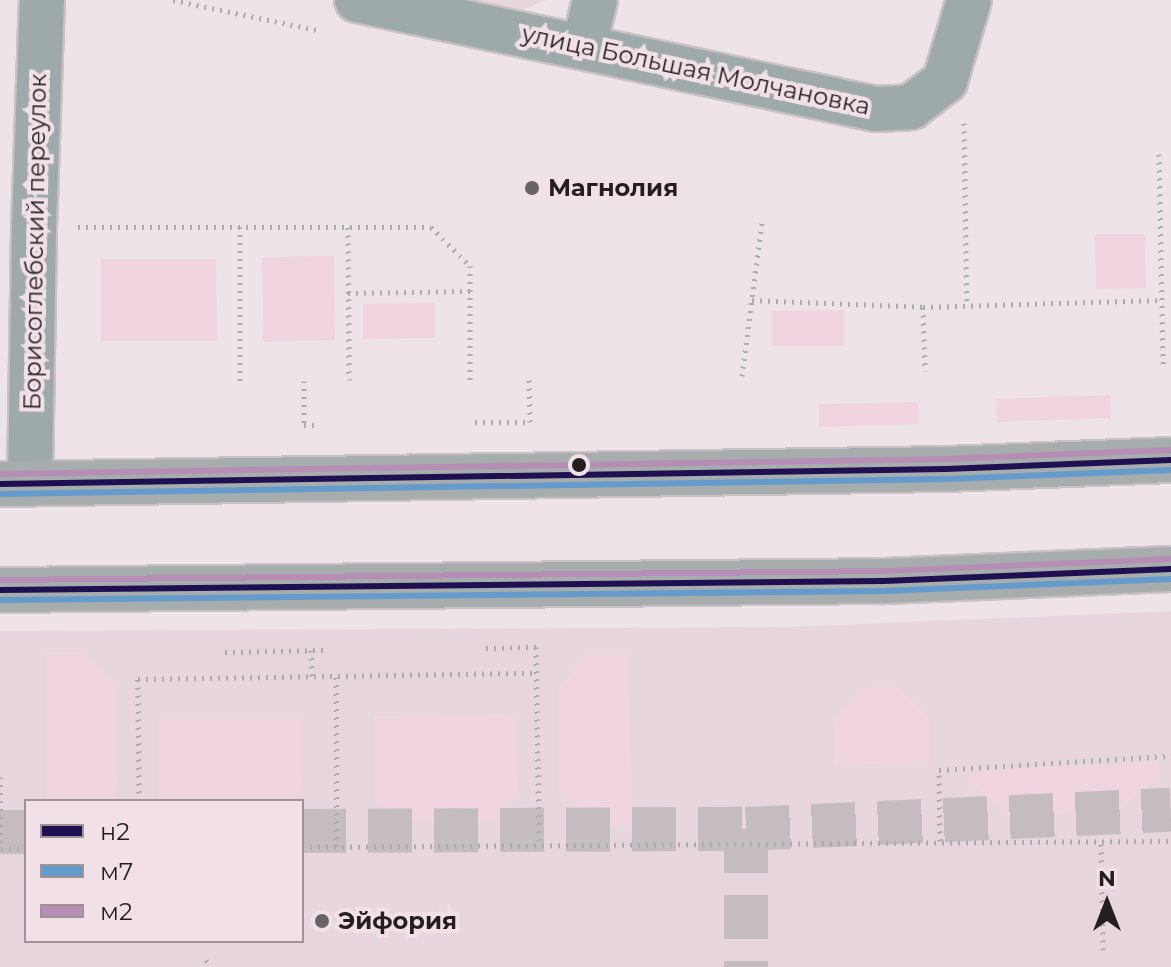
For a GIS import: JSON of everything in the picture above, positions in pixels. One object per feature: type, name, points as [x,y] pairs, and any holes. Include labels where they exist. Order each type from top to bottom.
[{"type":"main road","points":[[15,484],[946,469],[1171,460]]},
{"type":"main road","points":[[0,590],[884,581],[1171,569]]},
{"type":"street","name":"Борисоглебский переулок","points":[[15,484],[34,227],[42,0]]},
{"type":"street","name":"улица Большая Молчановка","points":[[357,0],[876,109],[911,107],[945,81]]},
{"type":"street","points":[[584,46],[595,0]]},
{"type":"street","points":[[945,81],[969,0]]},
{"type":"path","points":[[945,81],[964,114],[967,306]]},
{"type":"path","points":[[1159,154],[1163,365]]},
{"type":"path","points":[[742,376],[762,223]]},
{"type":"path","points":[[78,227],[431,227],[470,266],[470,380]]},
{"type":"path","points":[[240,227],[240,382]]},
{"type":"path","points":[[348,227],[349,380]]},
{"type":"path","points":[[348,293],[470,291]]},
{"type":"path","points":[[752,300],[923,307],[1162,300]]},
{"type":"path","points":[[923,307],[925,371]]},
{"type":"path","points":[[475,422],[530,422],[529,379]]},
{"type":"path","points":[[304,381],[304,425],[314,425]]},
{"type":"path","points":[[486,648],[536,647],[539,846]]},
{"type":"path","points":[[311,650],[312,678]]},
{"type":"path","points":[[225,652],[325,650]]},
{"type":"path","points":[[139,799],[138,679],[536,673]]},
{"type":"path","points":[[336,677],[337,847]]},
{"type":"path","points":[[940,841],[939,770],[1171,756]]},
{"type":"path","points":[[0,777],[1,849],[24,849]]},
{"type":"path","points":[[304,847],[940,841],[1101,844],[1171,841]]},
{"type":"path","points":[[1101,844],[1103,952]]},
{"type":"shaded area","points":[[472,0],[546,0],[523,10]]},
{"type":"shaded area","points":[[1095,234],[1145,234],[1146,288],[1096,289]]},
{"type":"shaded area","points":[[334,256],[335,340],[263,342],[262,257]]},
{"type":"shaded area","points":[[101,259],[216,259],[217,341],[101,341]]},
{"type":"shaded area","points":[[435,303],[435,338],[363,339],[363,304]]},
{"type":"shaded area","points":[[844,310],[844,346],[772,346],[772,311]]},
{"type":"shaded area","points":[[1110,395],[1111,418],[997,422],[996,399]]},
{"type":"shaded area","points":[[919,402],[919,424],[819,427],[819,404]]},
{"type":"shaded area","points":[[1171,611],[1171,967],[0,967],[0,631],[788,627]]},
{"type":"shaded area","points":[[45,652],[83,652],[116,685],[117,799],[46,799]]},
{"type":"shaded area","points":[[589,653],[628,653],[631,825],[598,826],[559,790],[558,687]]},
{"type":"shaded area","points":[[867,687],[898,687],[929,716],[930,763],[835,765],[834,718]]},
{"type":"shaded area","points":[[516,714],[517,792],[490,822],[402,823],[375,799],[374,716]]},
{"type":"shaded area","points":[[300,717],[301,795],[298,799],[159,799],[158,718]]},
{"type":"shaded area","points":[[1158,762],[1159,775],[1120,811],[1012,816],[970,783],[969,770]]},
{"type":"tunnel","points":[[746,829],[1171,810]]},
{"type":"tunnel","points":[[304,831],[746,829],[746,967]]},
{"type":"tunnel","points":[[0,832],[24,832]]},
{"type":"transit line","name":"м2","points":[[0,474],[946,459],[1171,450]]},
{"type":"transit line","name":"н2","points":[[0,484],[946,469],[1171,460]]},
{"type":"transit line","name":"м7","points":[[0,494],[946,479],[1171,470]]},
{"type":"transit line","name":"м2","points":[[0,580],[884,571],[1171,559]]},
{"type":"transit line","name":"н2","points":[[0,590],[884,581],[1171,569]]},
{"type":"transit line","name":"м7","points":[[0,600],[884,591],[1171,579]]},
{"type":"place","name":"Магнолия","points":[[532,188]]},
{"type":"place","name":"Эйфория","points":[[322,921]]}]
